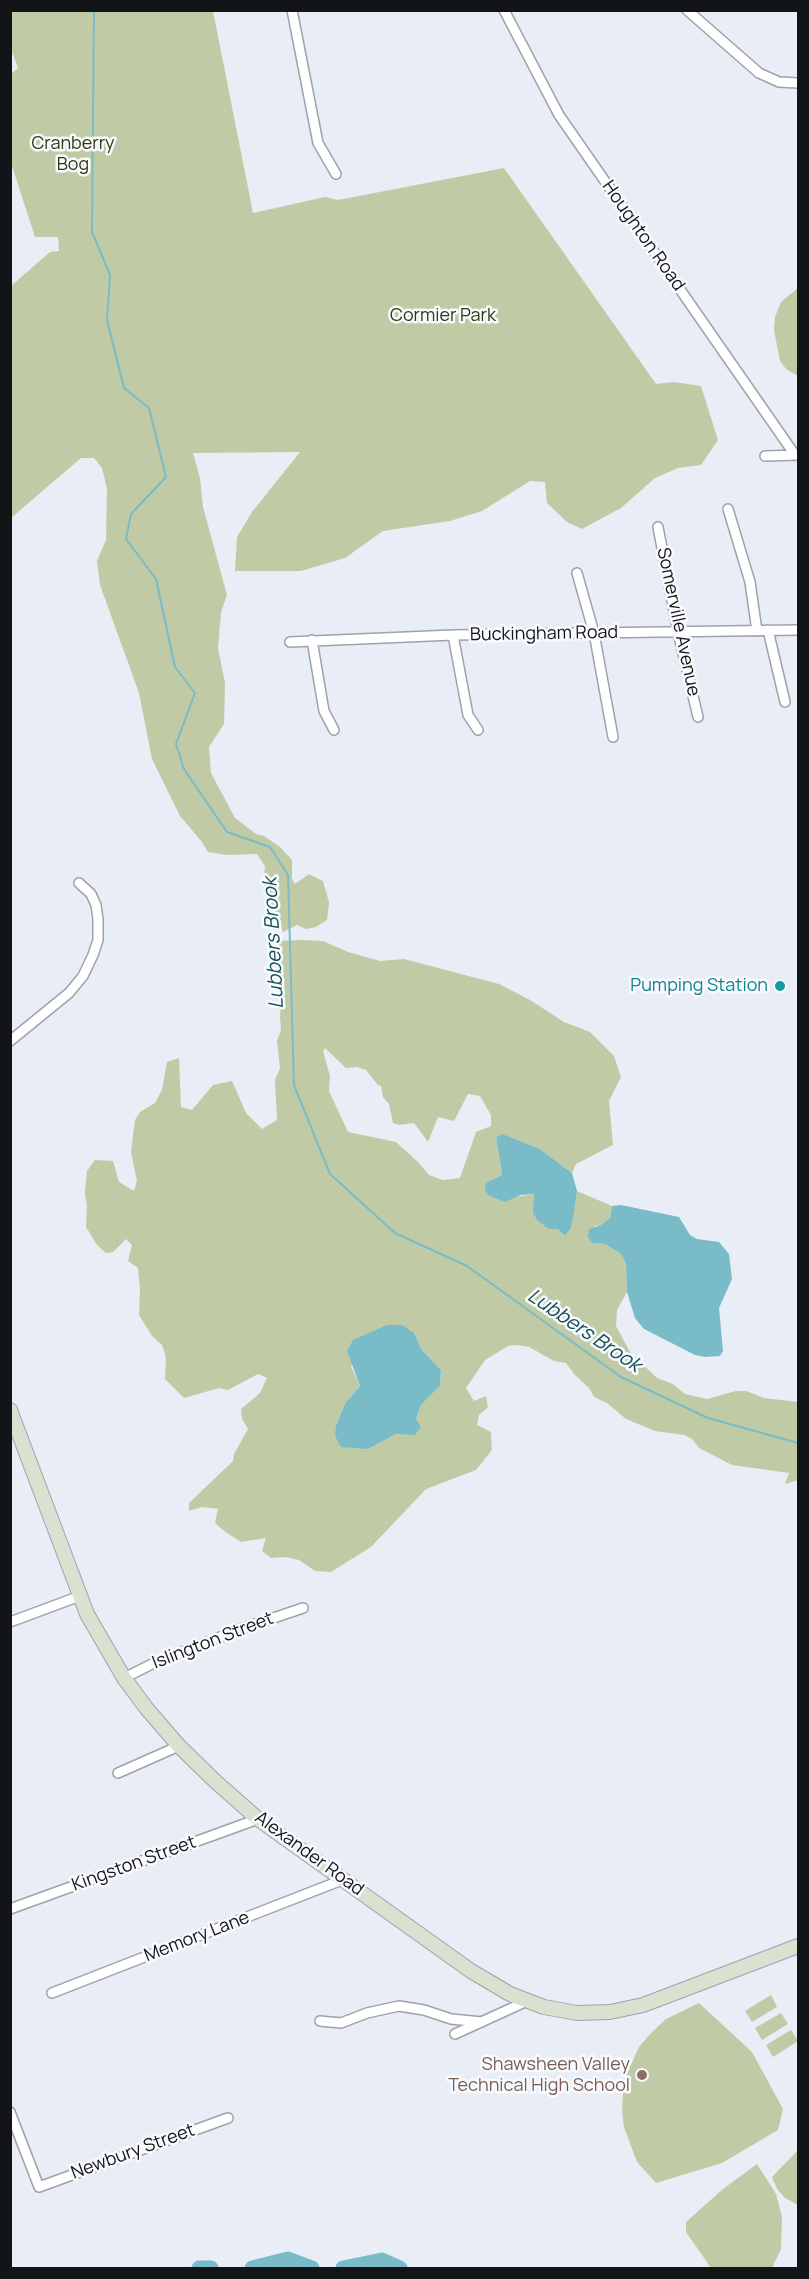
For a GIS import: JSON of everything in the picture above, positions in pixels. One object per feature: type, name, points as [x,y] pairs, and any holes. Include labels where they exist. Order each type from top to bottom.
[{"type":"street","points":[[292,10],[318,143],[336,174]]},
{"type":"street","name":"Houghton Road","points":[[504,10],[559,115],[797,455]]},
{"type":"street","points":[[687,10],[759,73],[779,82],[798,83]]},
{"type":"street","points":[[765,456],[797,455]]},
{"type":"street","points":[[728,509],[750,582],[757,631]]},
{"type":"street","name":"Somerville Avenue","points":[[658,527],[678,632],[698,717]]},
{"type":"street","points":[[577,573],[594,633],[613,737]]},
{"type":"street","points":[[768,630],[785,702]]},
{"type":"street","name":"Buckingham Road","points":[[290,642],[453,635],[798,630]]},
{"type":"street","points":[[453,635],[468,715],[478,730]]},
{"type":"street","points":[[312,640],[324,710],[334,730]]},
{"type":"street","points":[[10,1041],[69,993],[83,976],[93,955],[98,940],[96,905],[91,894],[79,883]]},
{"type":"street","name":"Alexander Road","points":[[10,1410],[87,1614],[124,1678],[179,1746],[258,1819],[471,1971],[525,2002],[577,2013],[626,2009],[682,1991],[798,1946]]},
{"type":"street","points":[[10,1622],[80,1596]]},
{"type":"street","name":"Islington Street","points":[[124,1678],[156,1662],[303,1608]]},
{"type":"street","points":[[118,1773],[179,1746]]},
{"type":"street","name":"Kingston Street","points":[[10,1909],[258,1819]]},
{"type":"street","name":"Memory Lane","points":[[52,1993],[342,1880]]},
{"type":"street","points":[[455,2034],[525,2002]]},
{"type":"street","points":[[320,2021],[341,2023],[367,2013],[399,2006],[424,2010],[451,2019],[482,2022]]},
{"type":"street","name":"Newbury Street","points":[[10,2112],[39,2187],[228,2118]]},
{"type":"green space","points":[[10,11],[213,11],[253,213],[325,197],[338,200],[504,168],[656,384],[674,382],[701,386],[718,440],[701,465],[678,468],[655,478],[621,508],[582,529],[567,522],[547,503],[545,482],[530,481],[482,511],[450,521],[383,531],[345,558],[301,571],[235,571],[237,537],[252,512],[300,452],[193,453],[200,478],[203,507],[227,595],[221,612],[218,648],[225,683],[224,724],[209,747],[211,773],[235,818],[256,834],[264,836],[280,847],[292,860],[292,879],[295,884],[309,874],[323,881],[329,902],[327,920],[316,927],[306,929],[297,925],[283,932],[263,882],[265,866],[257,854],[226,855],[208,852],[180,816],[152,759],[139,693],[100,585],[97,561],[106,540],[107,489],[102,468],[94,458],[81,458],[11,518],[11,286],[50,252],[59,251],[58,237],[35,237],[11,163],[11,74],[18,68],[11,49]]},
{"type":"green space","points":[[798,288],[798,376],[786,369],[780,361],[774,330],[775,317],[781,302]]},
{"type":"green space","points":[[275,941],[323,941],[348,952],[380,961],[404,959],[499,984],[530,1000],[564,1022],[590,1032],[614,1056],[621,1077],[609,1101],[613,1145],[576,1164],[572,1173],[540,1149],[503,1134],[496,1137],[502,1175],[486,1183],[510,1198],[534,1194],[534,1203],[565,1236],[571,1228],[577,1191],[612,1206],[610,1218],[601,1225],[594,1226],[592,1243],[605,1244],[621,1254],[626,1264],[627,1292],[617,1310],[616,1326],[630,1352],[657,1378],[673,1384],[685,1394],[707,1399],[736,1391],[746,1391],[764,1398],[798,1402],[798,1480],[785,1484],[789,1473],[732,1465],[699,1448],[692,1439],[684,1435],[655,1431],[626,1419],[607,1403],[594,1397],[589,1388],[566,1363],[554,1361],[529,1347],[518,1345],[508,1346],[485,1360],[466,1388],[474,1401],[486,1396],[488,1407],[479,1415],[477,1425],[491,1432],[492,1450],[476,1470],[426,1489],[371,1547],[331,1572],[315,1571],[299,1560],[285,1557],[271,1558],[262,1551],[266,1538],[241,1542],[215,1523],[218,1509],[202,1507],[189,1511],[189,1503],[233,1461],[234,1454],[248,1429],[242,1419],[241,1409],[260,1393],[267,1378],[258,1374],[228,1390],[219,1388],[184,1398],[165,1379],[166,1357],[162,1345],[152,1336],[139,1315],[138,1268],[128,1261],[132,1245],[126,1239],[113,1252],[106,1253],[97,1245],[86,1227],[87,1171],[95,1160],[113,1161],[119,1182],[134,1191],[137,1181],[131,1152],[135,1120],[140,1112],[155,1103],[162,1090],[167,1062],[179,1058],[181,1107],[192,1110],[213,1085],[232,1081],[246,1113],[262,1129],[277,1120],[275,1080],[280,1068],[277,1041],[281,1030],[282,993],[280,959]],"holes":[[[325,1048],[346,1068],[357,1067],[366,1070],[381,1086],[383,1097],[389,1104],[393,1123],[399,1125],[414,1123],[428,1142],[438,1117],[454,1121],[468,1094],[480,1096],[491,1115],[491,1126],[476,1132],[460,1178],[443,1180],[429,1175],[396,1142],[348,1132],[329,1091],[330,1076],[323,1051]],[[414,1333],[422,1350],[441,1370],[440,1386],[421,1405],[416,1419],[396,1434],[368,1449],[346,1402],[360,1386],[351,1366]]]},
{"type":"green space","points":[[771,1995],[777,2007],[752,2022],[745,2011]]},
{"type":"green space","points":[[699,2003],[752,2052],[783,2109],[778,2130],[722,2163],[656,2183],[637,2162],[624,2127],[622,2111],[624,2080],[639,2047],[650,2034],[666,2019]]},
{"type":"green space","points":[[781,2013],[788,2024],[762,2040],[755,2028]]},
{"type":"green space","points":[[791,2030],[798,2041],[773,2057],[766,2045]]},
{"type":"green space","points":[[798,2150],[798,2205],[785,2198],[777,2189],[772,2177]]},
{"type":"green space","points":[[757,2164],[776,2194],[782,2217],[781,2249],[772,2268],[711,2268],[686,2232],[686,2222],[723,2189]]},
{"type":"water","points":[[503,1134],[540,1149],[572,1173],[577,1191],[571,1228],[565,1236],[558,1229],[549,1229],[537,1220],[533,1213],[534,1194],[521,1195],[505,1202],[490,1196],[485,1191],[486,1183],[502,1175],[496,1137]]},
{"type":"water","points":[[621,1205],[679,1217],[690,1235],[697,1239],[719,1242],[729,1254],[732,1279],[719,1308],[723,1351],[720,1356],[695,1355],[644,1329],[635,1318],[627,1292],[626,1264],[621,1254],[605,1244],[592,1243],[588,1237],[589,1229],[601,1225],[610,1218],[612,1206]]},
{"type":"water","points":[[387,1325],[402,1325],[414,1333],[422,1350],[441,1370],[440,1386],[421,1405],[416,1419],[421,1427],[415,1435],[396,1434],[368,1449],[341,1447],[335,1436],[336,1426],[346,1402],[360,1386],[347,1351],[353,1340]]},
{"type":"waterway","name":"Lubbers Brook","points":[[94,10],[92,232],[110,275],[107,320],[124,388],[149,408],[166,477],[131,514],[126,539],[156,579],[175,667],[195,693],[176,744],[184,769],[227,832],[270,847],[288,875],[294,1085],[330,1174],[395,1233],[467,1266],[621,1377],[708,1418],[798,1443]]},
{"type":"waterway","points":[[252,2268],[288,2259],[312,2268]]},
{"type":"waterway","points":[[343,2268],[382,2260],[400,2268]]},
{"type":"waterway","points":[[199,2268],[211,2268]]},
{"type":"place","name":"Pumping Station","points":[[780,986]]},
{"type":"place","name":"Shawsheen Valley Technical High School","points":[[642,2075]]},
{"type":"park label","name":"Cranberry Bog","points":[[73,154]]},
{"type":"park label","name":"Cormier Park","points":[[443,316]]}]
